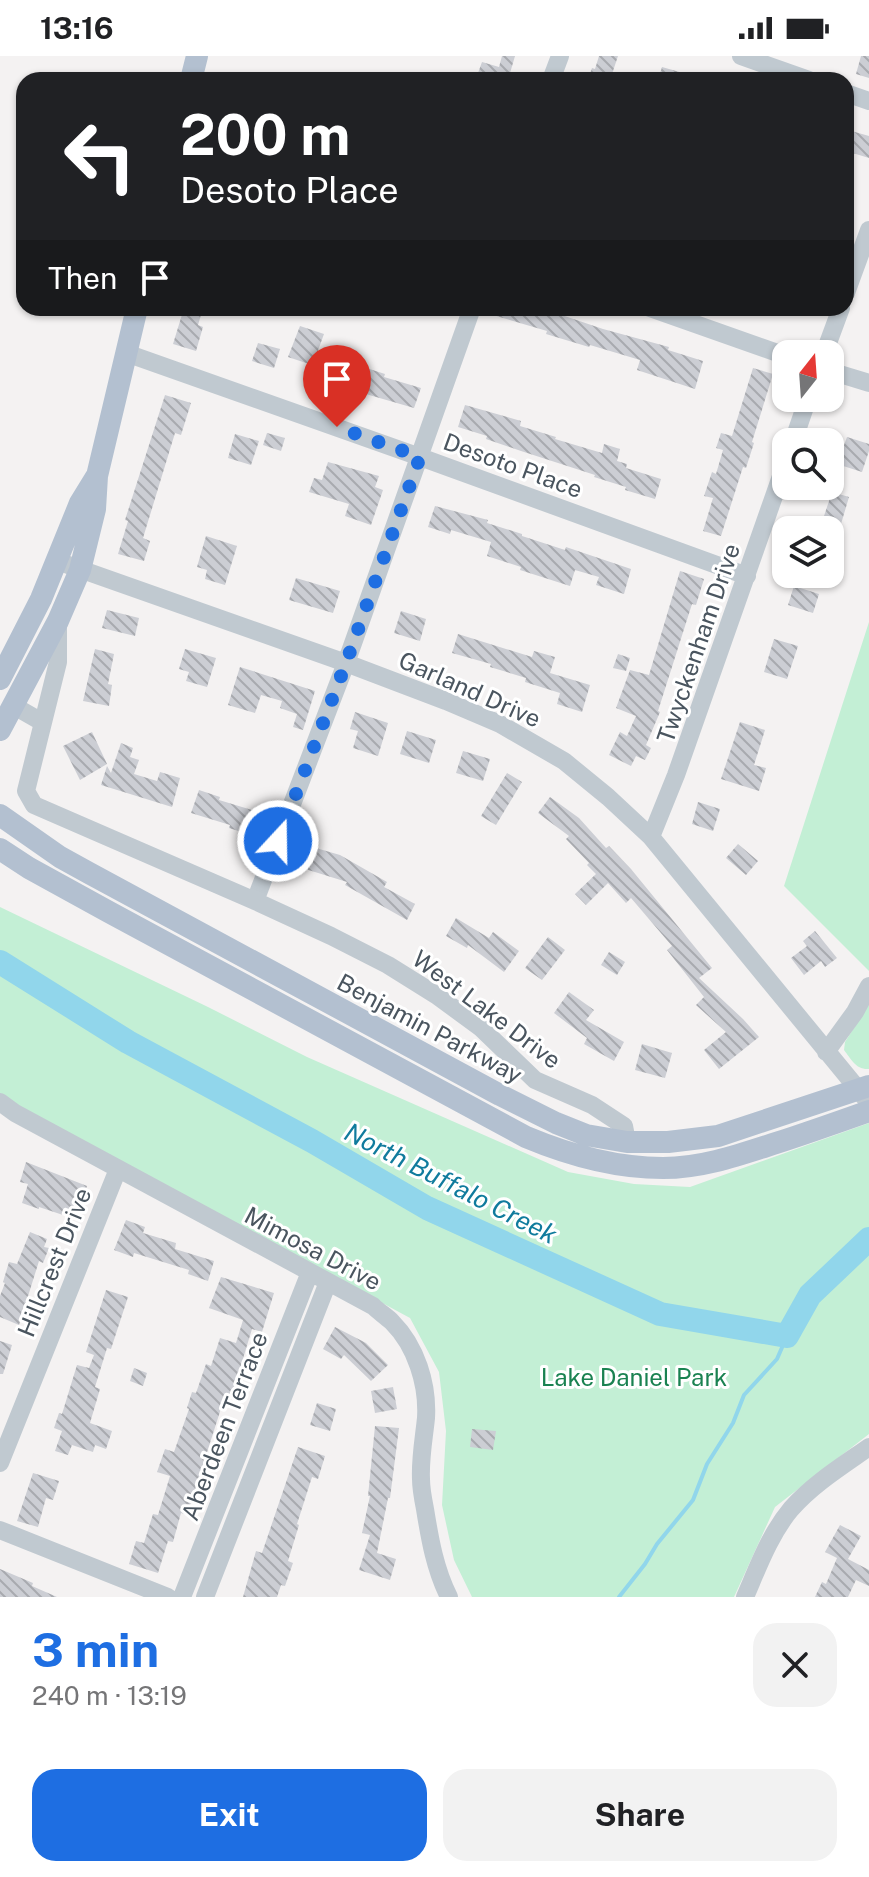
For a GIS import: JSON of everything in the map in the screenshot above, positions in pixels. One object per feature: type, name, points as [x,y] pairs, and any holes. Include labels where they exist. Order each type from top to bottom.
[{"type":"main road","points":[[0,730],[58,621],[80,570],[95,509],[97,476],[135,316]]},
{"type":"main road","points":[[0,679],[41,599],[80,503],[97,476]]},
{"type":"main road","name":"Benjamin Parkway","points":[[0,815],[60,857],[89,873],[500,1095],[586,1135],[627,1142],[668,1142],[718,1136],[865,1093]]},
{"type":"main road","name":"Benjamin Parkway","points":[[0,849],[29,868],[526,1137],[558,1150],[629,1166],[664,1168],[711,1163],[869,1111]]},
{"type":"main road","points":[[0,857],[29,868]]},
{"type":"street","points":[[741,56],[786,72]]},
{"type":"street","points":[[854,271],[869,230]]},
{"type":"street","points":[[255,901],[346,663],[469,316]]},
{"type":"street","points":[[673,316],[772,351]]},
{"type":"street","points":[[829,340],[838,316]]},
{"type":"street","name":"Desoto Place","points":[[126,353],[747,576]]},
{"type":"street","points":[[844,375],[869,383]]},
{"type":"street","name":"Twyckenham Drive","points":[[651,837],[676,775],[773,500]]},
{"type":"street","name":"Garland Drive","points":[[57,561],[446,701],[500,724],[564,761],[651,837],[826,1052],[865,1093]]},
{"type":"street","name":"West Lake Drive","points":[[58,621],[58,662],[26,791],[34,805],[255,901],[388,965],[481,1028],[535,1080],[592,1105],[624,1126],[627,1142]]},
{"type":"street","points":[[14,706],[42,722]]},
{"type":"street","points":[[826,1052],[855,1012],[869,986]]},
{"type":"street","name":"Mimosa Drive","points":[[0,1102],[15,1113],[373,1306],[393,1323],[409,1345],[421,1373],[426,1396],[421,1481],[431,1547],[449,1597]]},
{"type":"street","name":"Hillcrest Drive","points":[[0,1463],[118,1169]]},
{"type":"street","name":"Aberdeen Terrace","points":[[182,1597],[310,1272]]},
{"type":"street","name":"Aberdeen Terrace","points":[[205,1597],[328,1282]]},
{"type":"street","points":[[745,1597],[777,1530],[790,1511],[816,1485],[869,1447]]},
{"type":"street","points":[[0,1530],[168,1597]]},
{"type":"green space","points":[[869,622],[869,971],[784,886]]},
{"type":"green space","name":"Lake Daniel Park","points":[[0,907],[307,1057],[568,1172],[634,1184],[690,1187],[869,1123],[869,1434],[775,1507],[734,1597],[472,1597],[454,1560],[442,1505],[446,1431],[439,1372],[410,1318],[0,1099]]},
{"type":"green space","points":[[869,1004],[869,1069],[864,1069],[857,1066],[844,1050],[845,1042]]},
{"type":"building","points":[[502,56],[515,56],[510,72],[478,72],[482,62],[499,67]]},
{"type":"building","points":[[599,56],[618,56],[613,72],[591,72],[592,68],[595,69]]},
{"type":"building","points":[[861,56],[869,56],[869,78],[856,74]]},
{"type":"building","points":[[662,67],[680,72],[660,72]]},
{"type":"building","points":[[854,132],[869,136],[869,158],[854,153]]},
{"type":"building","points":[[182,316],[201,316],[198,325],[203,327],[196,351],[173,344]]},
{"type":"building","points":[[496,316],[565,316],[669,347],[668,350],[703,361],[695,389],[637,370],[640,360],[546,334],[547,331]]},
{"type":"building","points":[[300,326],[324,334],[316,356],[359,369],[360,366],[421,388],[414,408],[318,377],[321,368],[288,357]]},
{"type":"building","points":[[258,343],[280,349],[274,368],[252,361]]},
{"type":"building","points":[[753,368],[772,374],[754,443],[721,536],[703,531],[713,498],[704,496],[712,472],[716,474],[723,450],[716,448],[721,433],[732,436]]},
{"type":"building","points":[[165,395],[191,403],[181,435],[175,433],[143,538],[150,541],[144,561],[118,554],[128,521],[125,520]]},
{"type":"building","points":[[465,405],[521,421],[520,426],[602,453],[604,444],[620,449],[617,461],[627,464],[626,468],[661,479],[655,499],[458,427]]},
{"type":"building","points":[[267,433],[285,438],[281,451],[263,445]]},
{"type":"building","points":[[235,434],[259,441],[251,465],[228,458]]},
{"type":"building","points":[[847,437],[869,444],[862,472],[844,466]]},
{"type":"building","points":[[328,462],[379,476],[375,487],[383,490],[371,525],[345,516],[349,504],[309,492],[314,478],[322,480]]},
{"type":"building","points":[[849,497],[843,516],[824,516],[829,500]]},
{"type":"building","points":[[435,506],[488,520],[487,523],[522,536],[631,569],[624,594],[596,585],[599,577],[575,570],[570,586],[487,556],[491,542],[451,530],[450,534],[428,527]]},
{"type":"building","points":[[206,536],[237,546],[225,585],[205,579],[207,570],[197,567]]},
{"type":"building","points":[[680,571],[704,579],[696,605],[692,604],[660,712],[646,745],[651,748],[645,760],[636,756],[631,766],[609,755],[620,732],[627,736],[636,716],[616,708],[630,670],[649,675]]},
{"type":"building","points":[[296,578],[340,591],[333,613],[289,600]]},
{"type":"building","points":[[793,588],[819,594],[813,613],[788,605]]},
{"type":"building","points":[[107,610],[139,618],[135,636],[102,628]]},
{"type":"building","points":[[401,611],[426,619],[420,641],[394,633]]},
{"type":"building","points":[[458,634],[532,657],[534,651],[555,657],[550,673],[590,685],[582,712],[557,704],[560,693],[525,682],[526,678],[490,667],[491,664],[452,653]]},
{"type":"building","points":[[774,639],[798,646],[787,679],[764,672]]},
{"type":"building","points":[[95,649],[114,654],[108,684],[112,685],[109,706],[83,701]]},
{"type":"building","points":[[185,649],[216,658],[207,687],[186,681],[189,672],[179,669]]},
{"type":"building","points":[[618,654],[630,658],[626,671],[613,668]]},
{"type":"building","points":[[240,667],[315,691],[303,730],[293,727],[297,714],[280,708],[282,701],[261,695],[255,713],[228,705]]},
{"type":"building","points":[[355,712],[388,723],[378,756],[353,748],[358,731],[350,729]]},
{"type":"building","points":[[740,722],[765,730],[754,765],[766,768],[759,791],[721,779]]},
{"type":"building","points":[[407,731],[436,740],[429,763],[400,754]]},
{"type":"building","points":[[92,732],[107,764],[80,780],[63,746]]},
{"type":"building","points":[[121,743],[133,748],[130,757],[139,760],[134,774],[157,781],[160,772],[180,778],[172,807],[101,785],[107,766],[111,773]]},
{"type":"building","points":[[463,751],[490,759],[483,781],[456,773]]},
{"type":"building","points":[[507,773],[522,782],[496,825],[481,816]]},
{"type":"building","points":[[199,790],[220,797],[219,800],[265,814],[258,837],[191,813]]},
{"type":"building","points":[[550,797],[579,818],[606,848],[609,846],[631,869],[712,968],[699,978],[759,1037],[719,1069],[704,1050],[726,1032],[696,1005],[704,997],[667,950],[672,946],[631,898],[626,903],[608,883],[586,905],[575,894],[596,874],[566,839],[569,836],[538,813]]},
{"type":"building","points":[[698,802],[720,809],[713,831],[692,824]]},
{"type":"building","points":[[738,844],[758,861],[746,875],[726,858]]},
{"type":"building","points":[[309,846],[340,855],[387,882],[384,887],[415,904],[407,920],[345,885],[347,882],[302,868]]},
{"type":"building","points":[[456,918],[489,938],[493,932],[519,951],[504,972],[468,945],[467,948],[446,936]]},
{"type":"building","points":[[815,931],[837,958],[825,967],[821,961],[804,975],[791,958],[807,946],[803,941]]},
{"type":"building","points":[[548,937],[565,950],[542,980],[525,968]]},
{"type":"building","points":[[609,952],[625,962],[617,975],[601,965]]},
{"type":"building","points":[[569,992],[594,1010],[586,1020],[624,1042],[614,1061],[584,1044],[587,1038],[554,1013]]},
{"type":"building","points":[[642,1044],[672,1053],[665,1078],[635,1070]]},
{"type":"building","points":[[26,1162],[87,1186],[75,1219],[22,1203],[28,1184],[20,1182]]},
{"type":"building","points":[[126,1220],[145,1227],[143,1233],[176,1243],[175,1249],[214,1261],[208,1281],[188,1274],[189,1270],[114,1250]]},
{"type":"building","points":[[30,1232],[47,1239],[44,1247],[49,1248],[43,1263],[39,1261],[19,1325],[0,1317],[0,1296],[9,1262],[17,1264]]},
{"type":"building","points":[[221,1277],[274,1293],[262,1332],[252,1329],[231,1398],[225,1396],[187,1515],[181,1513],[173,1542],[168,1541],[158,1573],[129,1564],[136,1541],[144,1543],[153,1514],[158,1515],[170,1476],[157,1472],[165,1449],[174,1452],[192,1392],[196,1393],[206,1364],[211,1366],[220,1338],[236,1343],[243,1320],[209,1308]]},
{"type":"building","points":[[106,1290],[128,1297],[95,1387],[100,1389],[90,1423],[112,1431],[106,1449],[95,1445],[93,1452],[72,1445],[68,1455],[55,1451],[62,1431],[54,1428],[59,1413],[62,1414],[77,1365],[89,1368],[94,1355],[86,1352]]},
{"type":"building","points":[[335,1327],[366,1343],[388,1365],[371,1381],[344,1355],[341,1359],[323,1349]]},
{"type":"building","points":[[0,1341],[12,1345],[3,1374],[0,1374]]},
{"type":"building","points":[[134,1368],[147,1373],[143,1386],[130,1381]]},
{"type":"building","points":[[393,1387],[397,1409],[375,1413],[371,1391]]},
{"type":"building","points":[[317,1403],[336,1409],[330,1431],[310,1425]]},
{"type":"building","points":[[375,1426],[399,1428],[390,1498],[377,1553],[396,1559],[390,1580],[359,1570],[370,1535],[362,1533],[370,1496]]},
{"type":"building","points":[[472,1429],[496,1431],[493,1450],[470,1447]]},
{"type":"building","points":[[298,1447],[325,1456],[318,1479],[312,1477],[297,1524],[288,1561],[293,1563],[285,1586],[281,1585],[277,1597],[243,1597],[256,1551],[262,1553]]},
{"type":"building","points":[[33,1473],[59,1481],[53,1500],[46,1498],[38,1527],[17,1521]]},
{"type":"building","points":[[840,1525],[861,1536],[848,1559],[869,1570],[869,1586],[856,1580],[848,1597],[815,1597],[822,1582],[826,1584],[837,1558],[825,1552]]},
{"type":"building","points":[[0,1569],[33,1583],[32,1586],[57,1597],[0,1597]]},
{"type":"waterway","name":"North Buffalo Creek","points":[[0,962],[128,1042],[312,1141],[427,1208],[660,1314],[787,1336],[810,1295],[869,1239]]},
{"type":"waterway","points":[[619,1597],[693,1500],[707,1464],[733,1423],[744,1395],[777,1359],[787,1336]]},
{"type":"route","points":[[278,841],[420,457],[337,427]]}]
